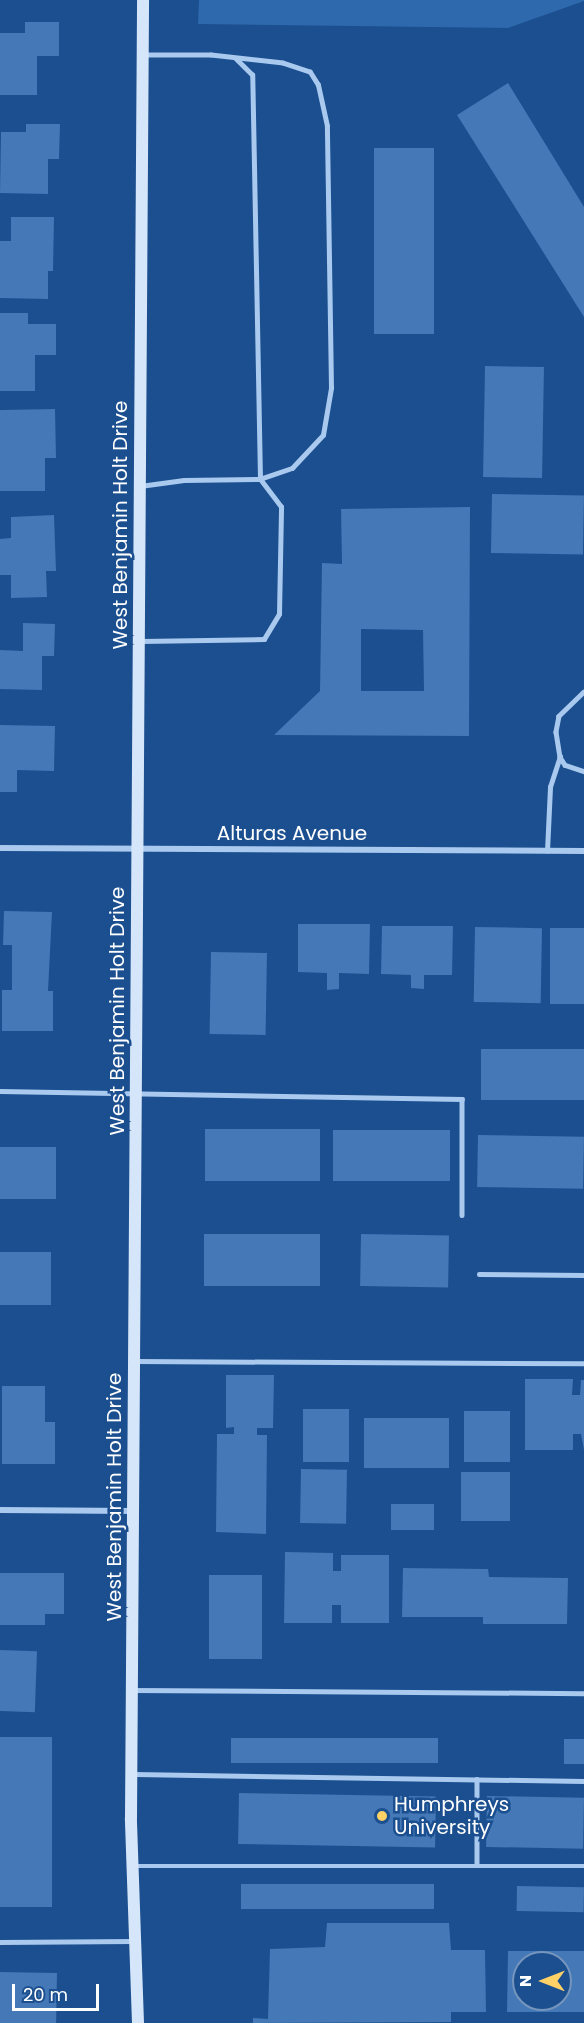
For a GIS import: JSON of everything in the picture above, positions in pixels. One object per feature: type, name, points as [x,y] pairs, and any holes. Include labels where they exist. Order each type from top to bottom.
[{"type":"main road","name":"West Benjamin Holt Drive","points":[[138,2023],[132,1866],[132,1690],[143,0]]},
{"type":"street","name":"Alturas Avenue","points":[[0,848],[584,851]]},
{"type":"street","points":[[0,1510],[134,1511]]},
{"type":"lane","points":[[140,486],[184,480],[260,479],[292,468],[310,453],[323,435],[330,407],[327,126],[325,103],[310,72],[283,63],[235,58],[143,56]]},
{"type":"lane","points":[[138,641],[264,639],[279,614],[281,507],[260,479],[252,75],[235,58]]},
{"type":"lane","points":[[584,692],[559,716],[556,744],[565,765],[584,771]]},
{"type":"lane","points":[[547,851],[550,787],[560,757]]},
{"type":"lane","points":[[0,1091],[136,1091],[462,1099],[462,1215]]},
{"type":"lane","points":[[478,1274],[584,1275]]},
{"type":"lane","points":[[135,1361],[584,1364]]},
{"type":"lane","points":[[132,1690],[584,1693]]},
{"type":"lane","points":[[132,1774],[584,1781]]},
{"type":"lane","points":[[477,1779],[477,1864]]},
{"type":"lane","points":[[132,1866],[477,1864],[584,1866]]},
{"type":"lane","points":[[0,1942],[134,1941]]},
{"type":"shaded area","points":[[199,0],[584,1],[508,28],[198,24]]},
{"type":"building","points":[[25,22],[59,22],[59,56],[37,56],[37,95],[0,95],[0,33],[25,33]]},
{"type":"building","points":[[508,83],[584,207],[584,317],[457,115]]},
{"type":"building","points":[[26,124],[60,124],[59,159],[48,159],[48,194],[0,193],[1,132],[26,132]]},
{"type":"building","points":[[374,148],[434,148],[434,334],[374,334]]},
{"type":"building","points":[[11,217],[54,217],[53,271],[48,271],[48,299],[0,298],[0,241],[11,241]]},
{"type":"building","points":[[0,313],[28,313],[28,324],[56,324],[56,355],[35,355],[35,391],[0,391]]},
{"type":"building","points":[[485,366],[544,367],[542,478],[483,477]]},
{"type":"building","points":[[55,409],[56,458],[45,458],[45,491],[0,491],[0,410]]},
{"type":"building","points":[[492,494],[584,496],[583,555],[491,553]]},
{"type":"building","points":[[470,507],[469,736],[274,735],[320,691],[322,563],[342,564],[341,509]],"holes":[[[361,629],[423,630],[424,691],[361,691]]]},
{"type":"building","points":[[54,515],[56,571],[46,571],[47,597],[11,598],[11,575],[0,575],[0,539],[11,538],[11,517]]},
{"type":"building","points":[[23,623],[55,624],[54,656],[42,656],[42,690],[0,689],[0,650],[23,651]]},
{"type":"building","points":[[0,725],[55,726],[54,771],[17,770],[17,792],[0,792]]},
{"type":"building","points":[[4,911],[52,912],[48,991],[53,991],[53,1031],[2,1031],[2,990],[12,990],[12,945],[3,945]]},
{"type":"building","points":[[298,924],[370,924],[369,974],[339,973],[339,989],[327,990],[327,973],[298,972]]},
{"type":"building","points":[[382,926],[453,926],[452,975],[424,975],[424,989],[411,988],[411,975],[381,974]]},
{"type":"building","points":[[475,927],[542,928],[541,1003],[474,1002]]},
{"type":"building","points":[[550,928],[584,928],[584,1004],[550,1004]]},
{"type":"building","points":[[211,952],[267,953],[266,1035],[210,1034]]},
{"type":"building","points":[[481,1049],[584,1049],[584,1100],[481,1100]]},
{"type":"building","points":[[205,1129],[320,1129],[320,1181],[205,1181]]},
{"type":"building","points":[[333,1130],[450,1130],[450,1181],[333,1181]]},
{"type":"building","points":[[478,1135],[584,1137],[583,1189],[477,1187]]},
{"type":"building","points":[[0,1147],[56,1147],[56,1199],[0,1199]]},
{"type":"building","points":[[204,1234],[320,1234],[320,1286],[204,1286]]},
{"type":"building","points":[[361,1234],[449,1236],[448,1288],[360,1286]]},
{"type":"building","points":[[0,1252],[51,1252],[51,1305],[0,1305]]},
{"type":"building","points":[[226,1375],[274,1375],[273,1428],[257,1428],[257,1435],[267,1435],[266,1534],[216,1532],[217,1434],[234,1434],[234,1427],[226,1428]]},
{"type":"building","points":[[525,1379],[573,1379],[572,1395],[580,1395],[581,1380],[584,1380],[584,1450],[581,1434],[573,1434],[573,1450],[525,1450]]},
{"type":"building","points":[[2,1386],[45,1386],[45,1422],[55,1422],[55,1464],[2,1464]]},
{"type":"building","points":[[303,1409],[349,1409],[349,1462],[303,1462]]},
{"type":"building","points":[[464,1411],[510,1411],[510,1462],[464,1462]]},
{"type":"building","points":[[364,1418],[449,1418],[449,1468],[364,1468]]},
{"type":"building","points":[[301,1469],[347,1470],[346,1524],[300,1523]]},
{"type":"building","points":[[461,1472],[510,1472],[510,1521],[461,1521]]},
{"type":"building","points":[[391,1504],[434,1504],[434,1530],[391,1530]]},
{"type":"building","points":[[285,1552],[333,1553],[333,1571],[341,1571],[341,1555],[389,1555],[389,1623],[341,1623],[341,1605],[332,1605],[332,1623],[284,1623]]},
{"type":"building","points":[[403,1568],[488,1569],[489,1577],[568,1578],[567,1624],[483,1624],[483,1617],[402,1617]]},
{"type":"building","points":[[0,1573],[64,1573],[64,1614],[45,1614],[45,1625],[0,1625]]},
{"type":"building","points":[[209,1575],[262,1575],[262,1659],[209,1659]]},
{"type":"building","points":[[0,1650],[37,1651],[35,1712],[0,1711]]},
{"type":"building","points":[[0,1737],[52,1737],[52,1907],[0,1907]]},
{"type":"building","points":[[231,1738],[438,1738],[438,1763],[231,1763]]},
{"type":"building","points":[[564,1739],[584,1739],[584,1764],[564,1764]]},
{"type":"building","points":[[239,1793],[436,1796],[435,1847],[238,1844]]},
{"type":"building","points":[[487,1796],[584,1798],[583,1849],[486,1847]]},
{"type":"building","points":[[241,1884],[434,1884],[434,1909],[241,1909]]},
{"type":"building","points":[[517,1886],[584,1887],[584,1912],[517,1911]]},
{"type":"building","points":[[327,1923],[449,1923],[451,1950],[485,1950],[486,2012],[451,2012],[451,2022],[253,2023],[253,2018],[268,2019],[270,1949],[325,1947]]},
{"type":"building","points":[[508,1951],[512,1951],[512,2011],[572,2011],[572,1951],[584,1951],[584,2012],[507,2012]]},
{"type":"building","points":[[0,1972],[57,1973],[56,2023],[0,2023]]},
{"type":"place","name":"Humphreys University","points":[[382,1816]]}]
